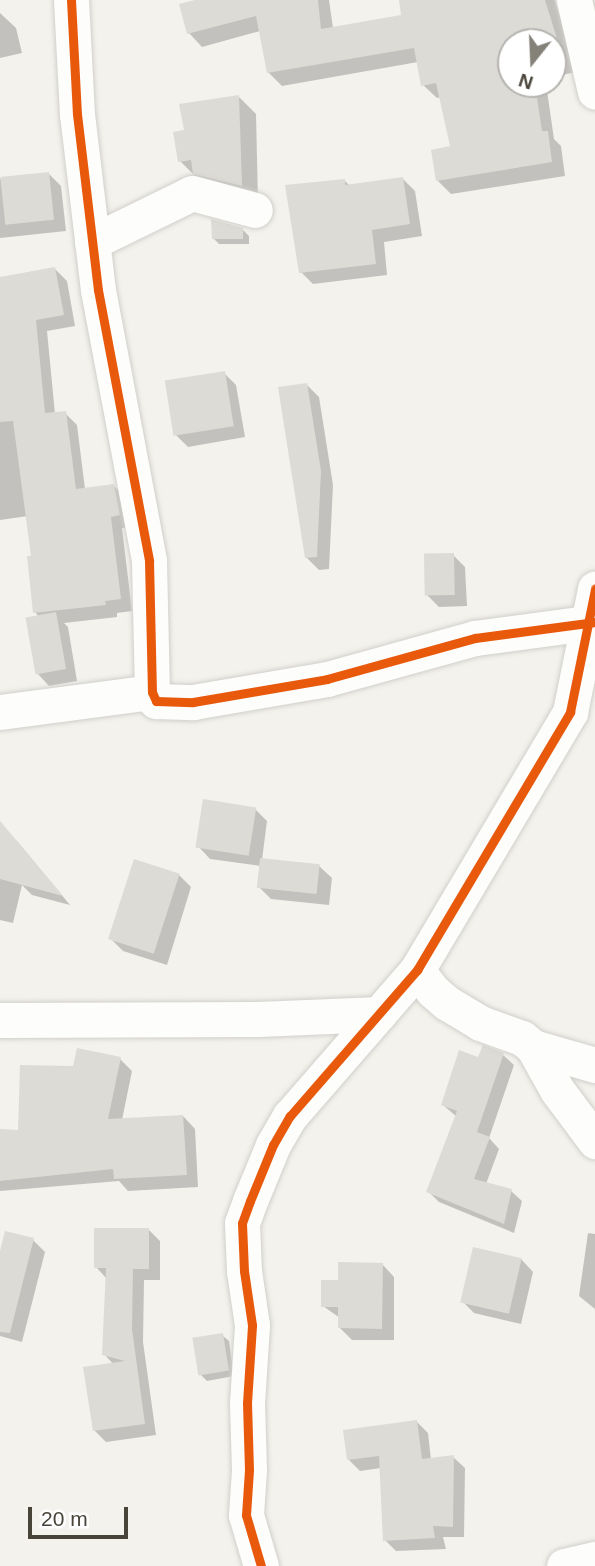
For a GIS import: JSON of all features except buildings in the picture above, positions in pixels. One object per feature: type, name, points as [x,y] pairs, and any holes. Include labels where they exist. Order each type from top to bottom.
[{"type":"street","points":[[71,0],[77,114],[98,290],[149,561],[152,692],[156,701],[193,702],[327,679],[475,638],[592,611],[570,712],[417,970],[290,1116],[258,1177],[242,1223],[244,1271],[252,1325],[247,1403],[249,1470],[246,1515],[261,1566]]},
{"type":"street","points":[[574,0],[595,92]]},
{"type":"street","points":[[92,242],[192,194],[255,210]]},
{"type":"street","points":[[0,712],[152,692]]},
{"type":"street","points":[[417,970],[433,991],[447,1003],[480,1023],[522,1038],[533,1046],[595,1065]]},
{"type":"street","points":[[0,1020],[258,1019],[379,1014]]},
{"type":"street","points":[[533,1046],[557,1090],[595,1141]]},
{"type":"street","points":[[564,1566],[595,1559]]},
{"type":"cycle path","points":[[71,0],[77,114],[98,290],[149,561],[152,692],[156,701],[193,702],[327,679],[475,638],[595,622]]},
{"type":"cycle path","points":[[261,1566],[246,1515],[249,1470],[247,1403],[252,1325],[244,1271],[242,1223],[273,1145],[290,1116],[417,970],[570,712],[595,589]]}]
